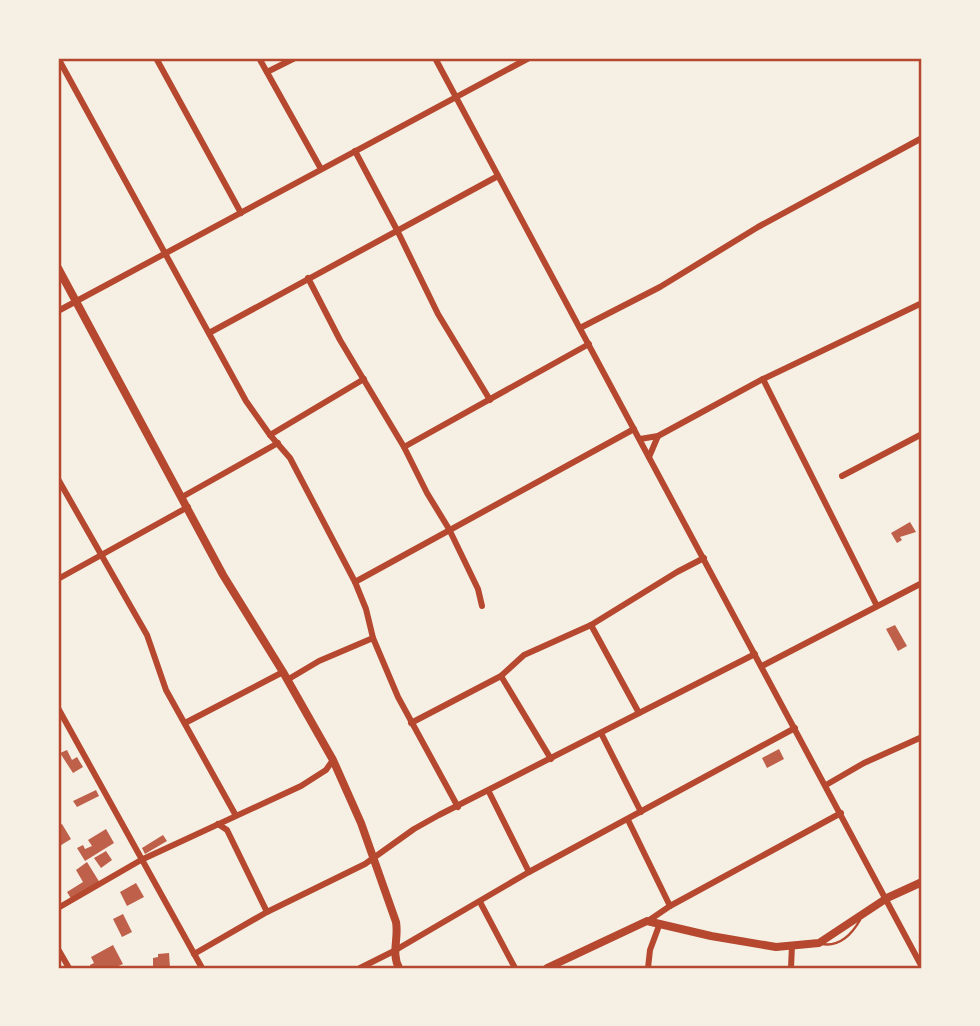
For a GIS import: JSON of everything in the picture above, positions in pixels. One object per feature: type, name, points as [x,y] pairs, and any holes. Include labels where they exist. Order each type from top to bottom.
[{"type":"street","points":[[58,58],[246,401],[290,458],[355,582],[366,609],[373,638],[411,723],[458,807]]},
{"type":"street","points":[[156,58],[241,213]]},
{"type":"street","points":[[259,58],[321,169]]},
{"type":"street","points":[[267,72],[295,58]]},
{"type":"street","points":[[435,58],[922,967]]},
{"type":"street","points":[[58,311],[530,58]]},
{"type":"street","points":[[580,328],[660,287],[758,227],[922,138]]},
{"type":"street","points":[[355,151],[438,314],[490,400]]},
{"type":"street","points":[[209,333],[498,176]]},
{"type":"street","points":[[58,268],[223,575],[285,676],[352,799],[396,922],[398,933],[394,951],[399,968]]},
{"type":"street","points":[[309,278],[340,340],[449,529],[478,589],[482,606]]},
{"type":"street","points":[[640,439],[659,436],[763,379],[922,303]]},
{"type":"street","points":[[404,447],[589,344]]},
{"type":"street","points":[[270,435],[364,379]]},
{"type":"street","points":[[763,379],[877,606]]},
{"type":"street","points":[[355,582],[634,429]]},
{"type":"street","points":[[842,476],[922,434]]},
{"type":"street","points":[[649,457],[659,436]]},
{"type":"street","points":[[182,496],[278,443]]},
{"type":"street","points":[[58,479],[147,635],[166,690],[232,817],[227,830]]},
{"type":"street","points":[[58,579],[188,507]]},
{"type":"street","points":[[411,723],[501,676],[524,655],[591,625],[704,558]]},
{"type":"street","points":[[762,666],[922,583]]},
{"type":"street","points":[[591,625],[639,713]]},
{"type":"street","points":[[185,723],[373,638]]},
{"type":"street","points":[[194,954],[267,912],[350,872],[414,829],[755,654]]},
{"type":"street","points":[[501,676],[551,759]]},
{"type":"street","points":[[58,708],[202,968]]},
{"type":"street","points":[[360,968],[529,872],[795,728]]},
{"type":"street","points":[[601,733],[641,813]]},
{"type":"street","points":[[826,785],[864,763],[922,737]]},
{"type":"street","points":[[58,908],[141,860],[200,830],[300,786],[326,770],[333,760]]},
{"type":"street","points":[[489,792],[529,872]]},
{"type":"street","points":[[547,968],[647,921],[841,813]]},
{"type":"street","points":[[628,820],[670,906]]},
{"type":"street","points":[[218,824],[227,830],[267,912]]},
{"type":"street","points":[[647,921],[738,942],[776,947],[819,943],[887,898],[922,882]]},
{"type":"street","points":[[480,902],[515,968]]},
{"type":"street","points":[[648,968],[650,950],[660,923]]},
{"type":"street","points":[[791,968],[792,945]]},
{"type":"street","points":[[58,948],[69,968]]},
{"type":"building","points":[[910,522],[916,532],[900,537],[902,540],[897,543],[891,533]]},
{"type":"building","points":[[895,625],[907,646],[898,651],[886,629]]},
{"type":"building","points":[[779,749],[784,759],[767,768],[762,758]]},
{"type":"building","points":[[67,750],[72,760],[77,757],[83,767],[73,773],[60,753]]},
{"type":"building","points":[[96,790],[99,796],[77,807],[73,801]]},
{"type":"building","points":[[62,824],[71,839],[58,847],[58,826]]},
{"type":"building","points":[[106,829],[114,843],[85,861],[77,848],[83,845],[85,849],[92,846],[88,840]]},
{"type":"building","points":[[163,835],[167,841],[145,854],[142,848]]},
{"type":"building","points":[[106,851],[112,860],[101,868],[94,858]]},
{"type":"building","points":[[87,862],[100,883],[72,900],[67,892],[83,882],[76,870]]},
{"type":"building","points":[[136,883],[144,897],[127,906],[120,892]]},
{"type":"building","points":[[123,914],[132,932],[122,937],[113,919]]},
{"type":"building","points":[[113,945],[123,964],[114,968],[91,968],[90,965],[94,963],[91,957]]},
{"type":"building","points":[[169,953],[170,968],[153,968],[153,958],[158,957],[158,954]]}]
